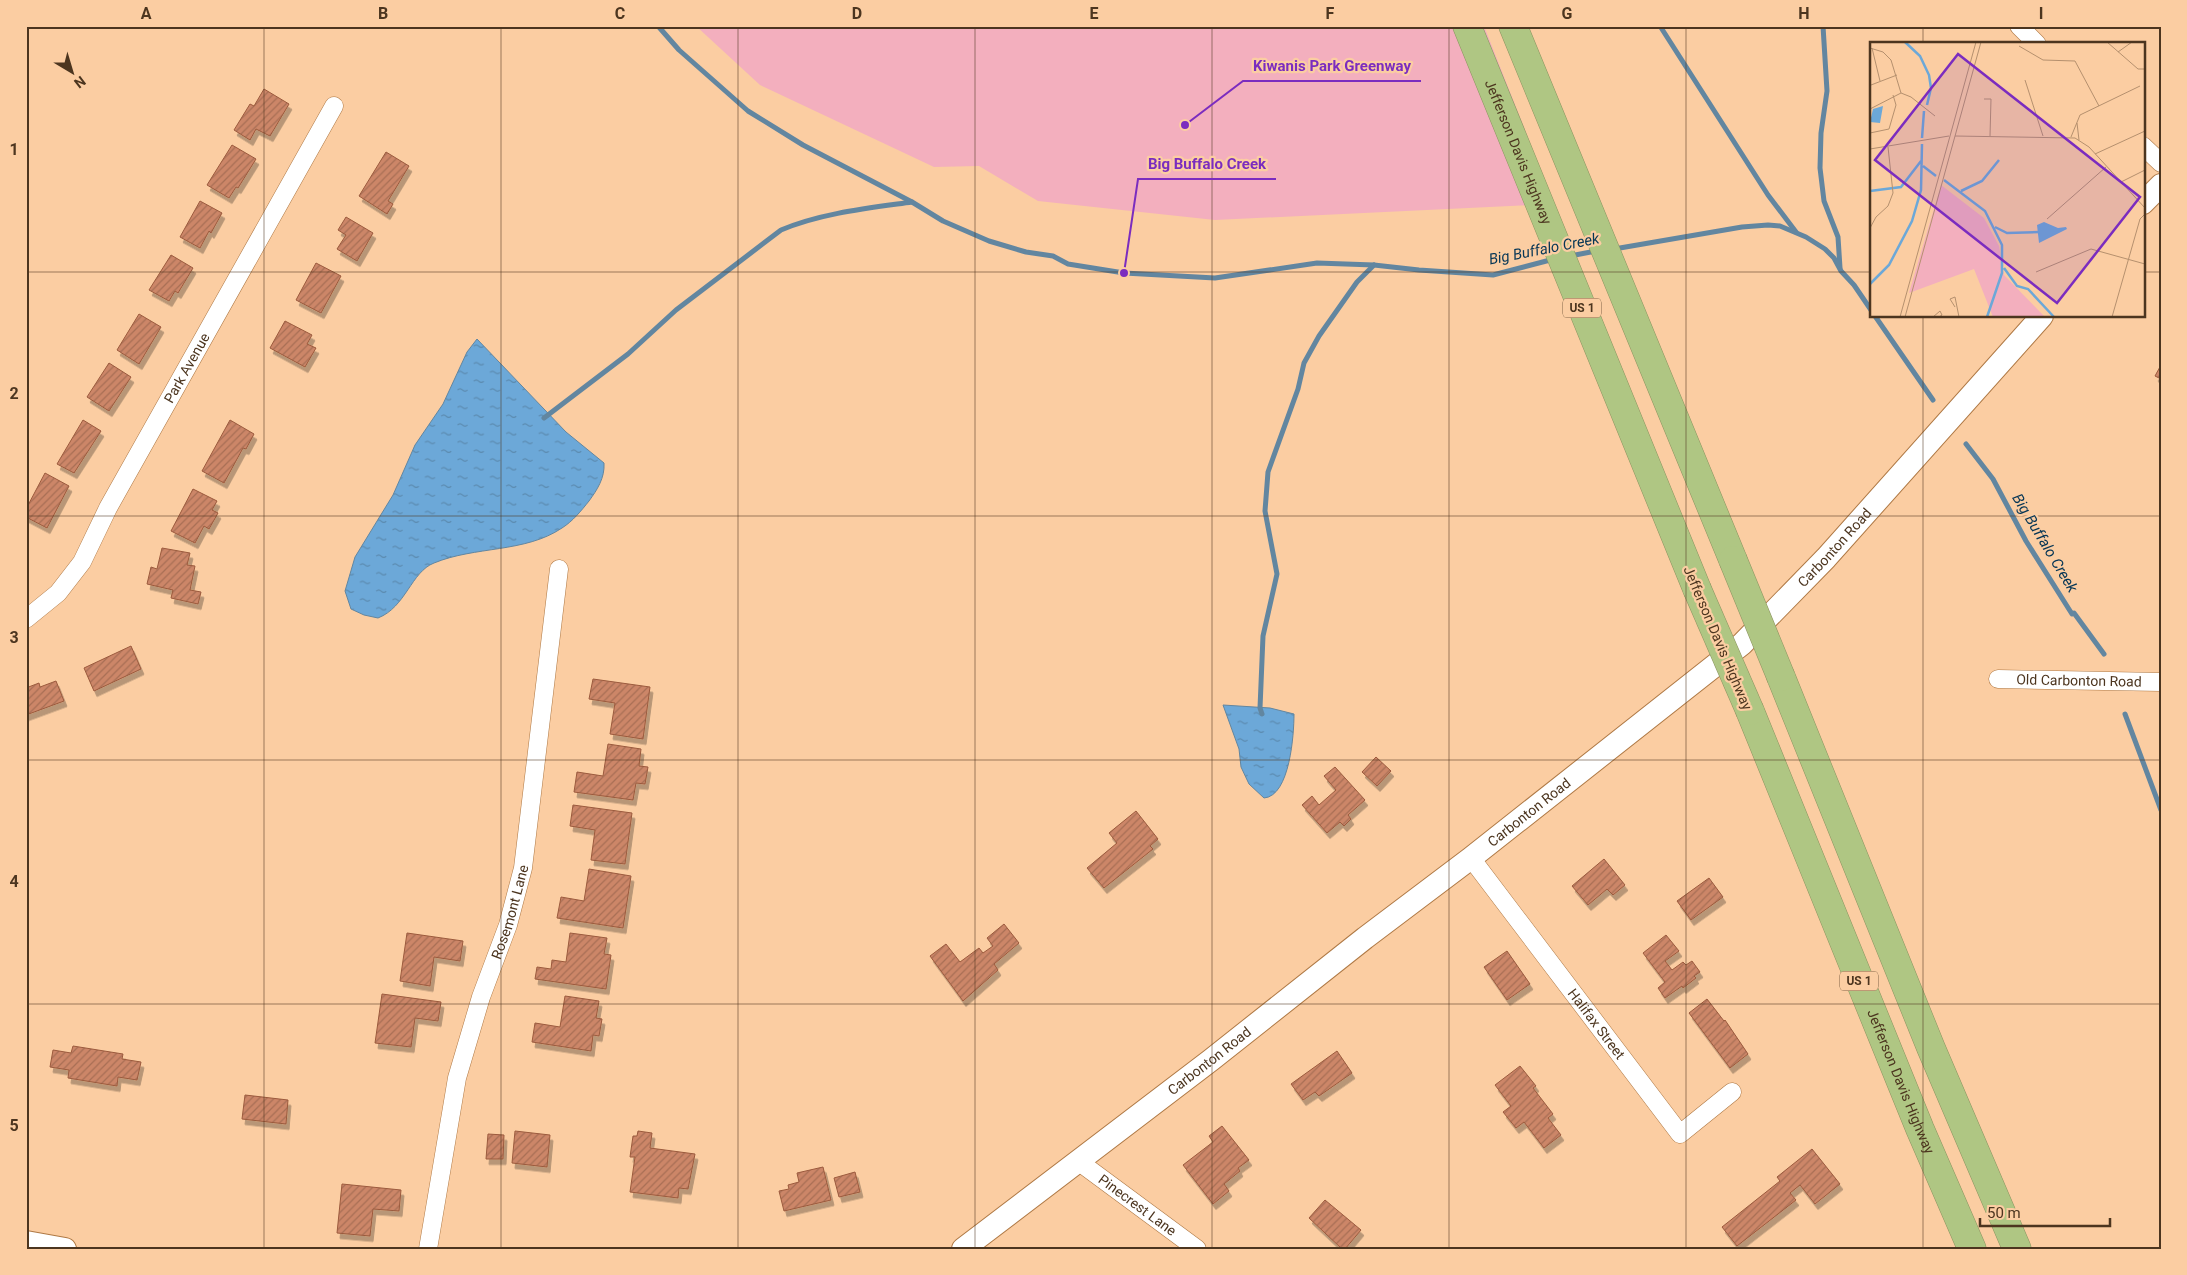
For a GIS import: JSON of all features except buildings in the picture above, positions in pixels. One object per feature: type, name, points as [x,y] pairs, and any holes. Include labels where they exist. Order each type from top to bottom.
[{"type":"highway","name":"Jefferson Davis Highway","points":[[1467,26],[1697,589],[1750,711],[1917,1120],[1972,1249]]},
{"type":"highway","points":[[1513,26],[1781,677],[1931,1048],[2017,1249]]},
{"type":"street","points":[[2019,26],[2035,42]]},
{"type":"street","name":"Park Avenue","points":[[26,619],[58,593],[82,562],[108,508],[334,106]]},
{"type":"street","points":[[2144,147],[2161,163]]},
{"type":"street","points":[[2144,202],[2161,185]]},
{"type":"street","name":"Carbonton Road","points":[[963,1249],[1471,858],[1742,644],[1826,558],[2040,318]]},
{"type":"street","name":"Rosemont Lane","points":[[428,1249],[457,1078],[482,997],[508,925],[523,868],[559,569]]},
{"type":"street","name":"Old Carbonton Road","points":[[1998,679],[2161,682]]},
{"type":"street","name":"Halifax Street","points":[[1471,858],[1680,1134],[1732,1092]]},
{"type":"street","name":"Pinecrest Lane","points":[[1078,1161],[1197,1249]]},
{"type":"street","points":[[26,1242],[65,1249]]},
{"type":"shaded area","points":[[696,26],[1484,26],[1554,204],[1215,220],[1038,201],[979,166],[934,167],[760,85]]},
{"type":"water","points":[[477,339],[566,432],[604,463],[600,484],[592,497],[573,519],[548,536],[516,546],[466,554],[434,563],[426,567],[419,574],[402,598],[388,613],[378,618],[364,615],[351,609],[345,591],[355,557],[393,495],[415,445],[443,404],[467,352]]},
{"type":"water","points":[[1223,705],[1270,708],[1294,714],[1289,763],[1280,787],[1273,795],[1264,798],[1249,784],[1241,767],[1239,749]]},
{"type":"waterway","name":"Big Buffalo Creek","points":[[658,26],[679,50],[748,111],[803,145],[912,202],[943,221],[989,241],[1026,252],[1053,256],[1068,264],[1124,273],[1215,278],[1317,263],[1374,265],[1493,275],[1554,259]]},
{"type":"waterway","points":[[1660,26],[1768,195],[1796,232]]},
{"type":"waterway","points":[[1823,26],[1827,91],[1821,133],[1820,168],[1824,201],[1838,237],[1840,268]]},
{"type":"waterway","points":[[544,418],[628,354],[676,310],[781,230],[829,215],[912,202]]},
{"type":"waterway","name":"Big Buffalo Creek","points":[[1614,249],[1742,227],[1780,226],[1806,237],[1825,249],[1834,258],[1841,271],[1854,285],[1870,309]]},
{"type":"waterway","name":"Big Buffalo Creek","points":[[1570,256],[1596,251]]},
{"type":"waterway","points":[[1262,714],[1260,708],[1263,636],[1277,574],[1265,511],[1268,472],[1298,389],[1304,363],[1319,336],[1357,282],[1374,265]]},
{"type":"waterway","name":"Big Buffalo Creek","points":[[1876,318],[1933,400]]},
{"type":"waterway","name":"Big Buffalo Creek","points":[[1966,444],[1993,479],[2026,541],[2072,614],[2074,613],[2104,654]]},
{"type":"waterway","name":"Big Buffalo Creek","points":[[2125,714],[2161,810]]},
{"type":"place","name":"Kiwanis Park Greenway","points":[[1185,125]]},
{"type":"place","name":"Big Buffalo Creek","points":[[1124,273]]}]
